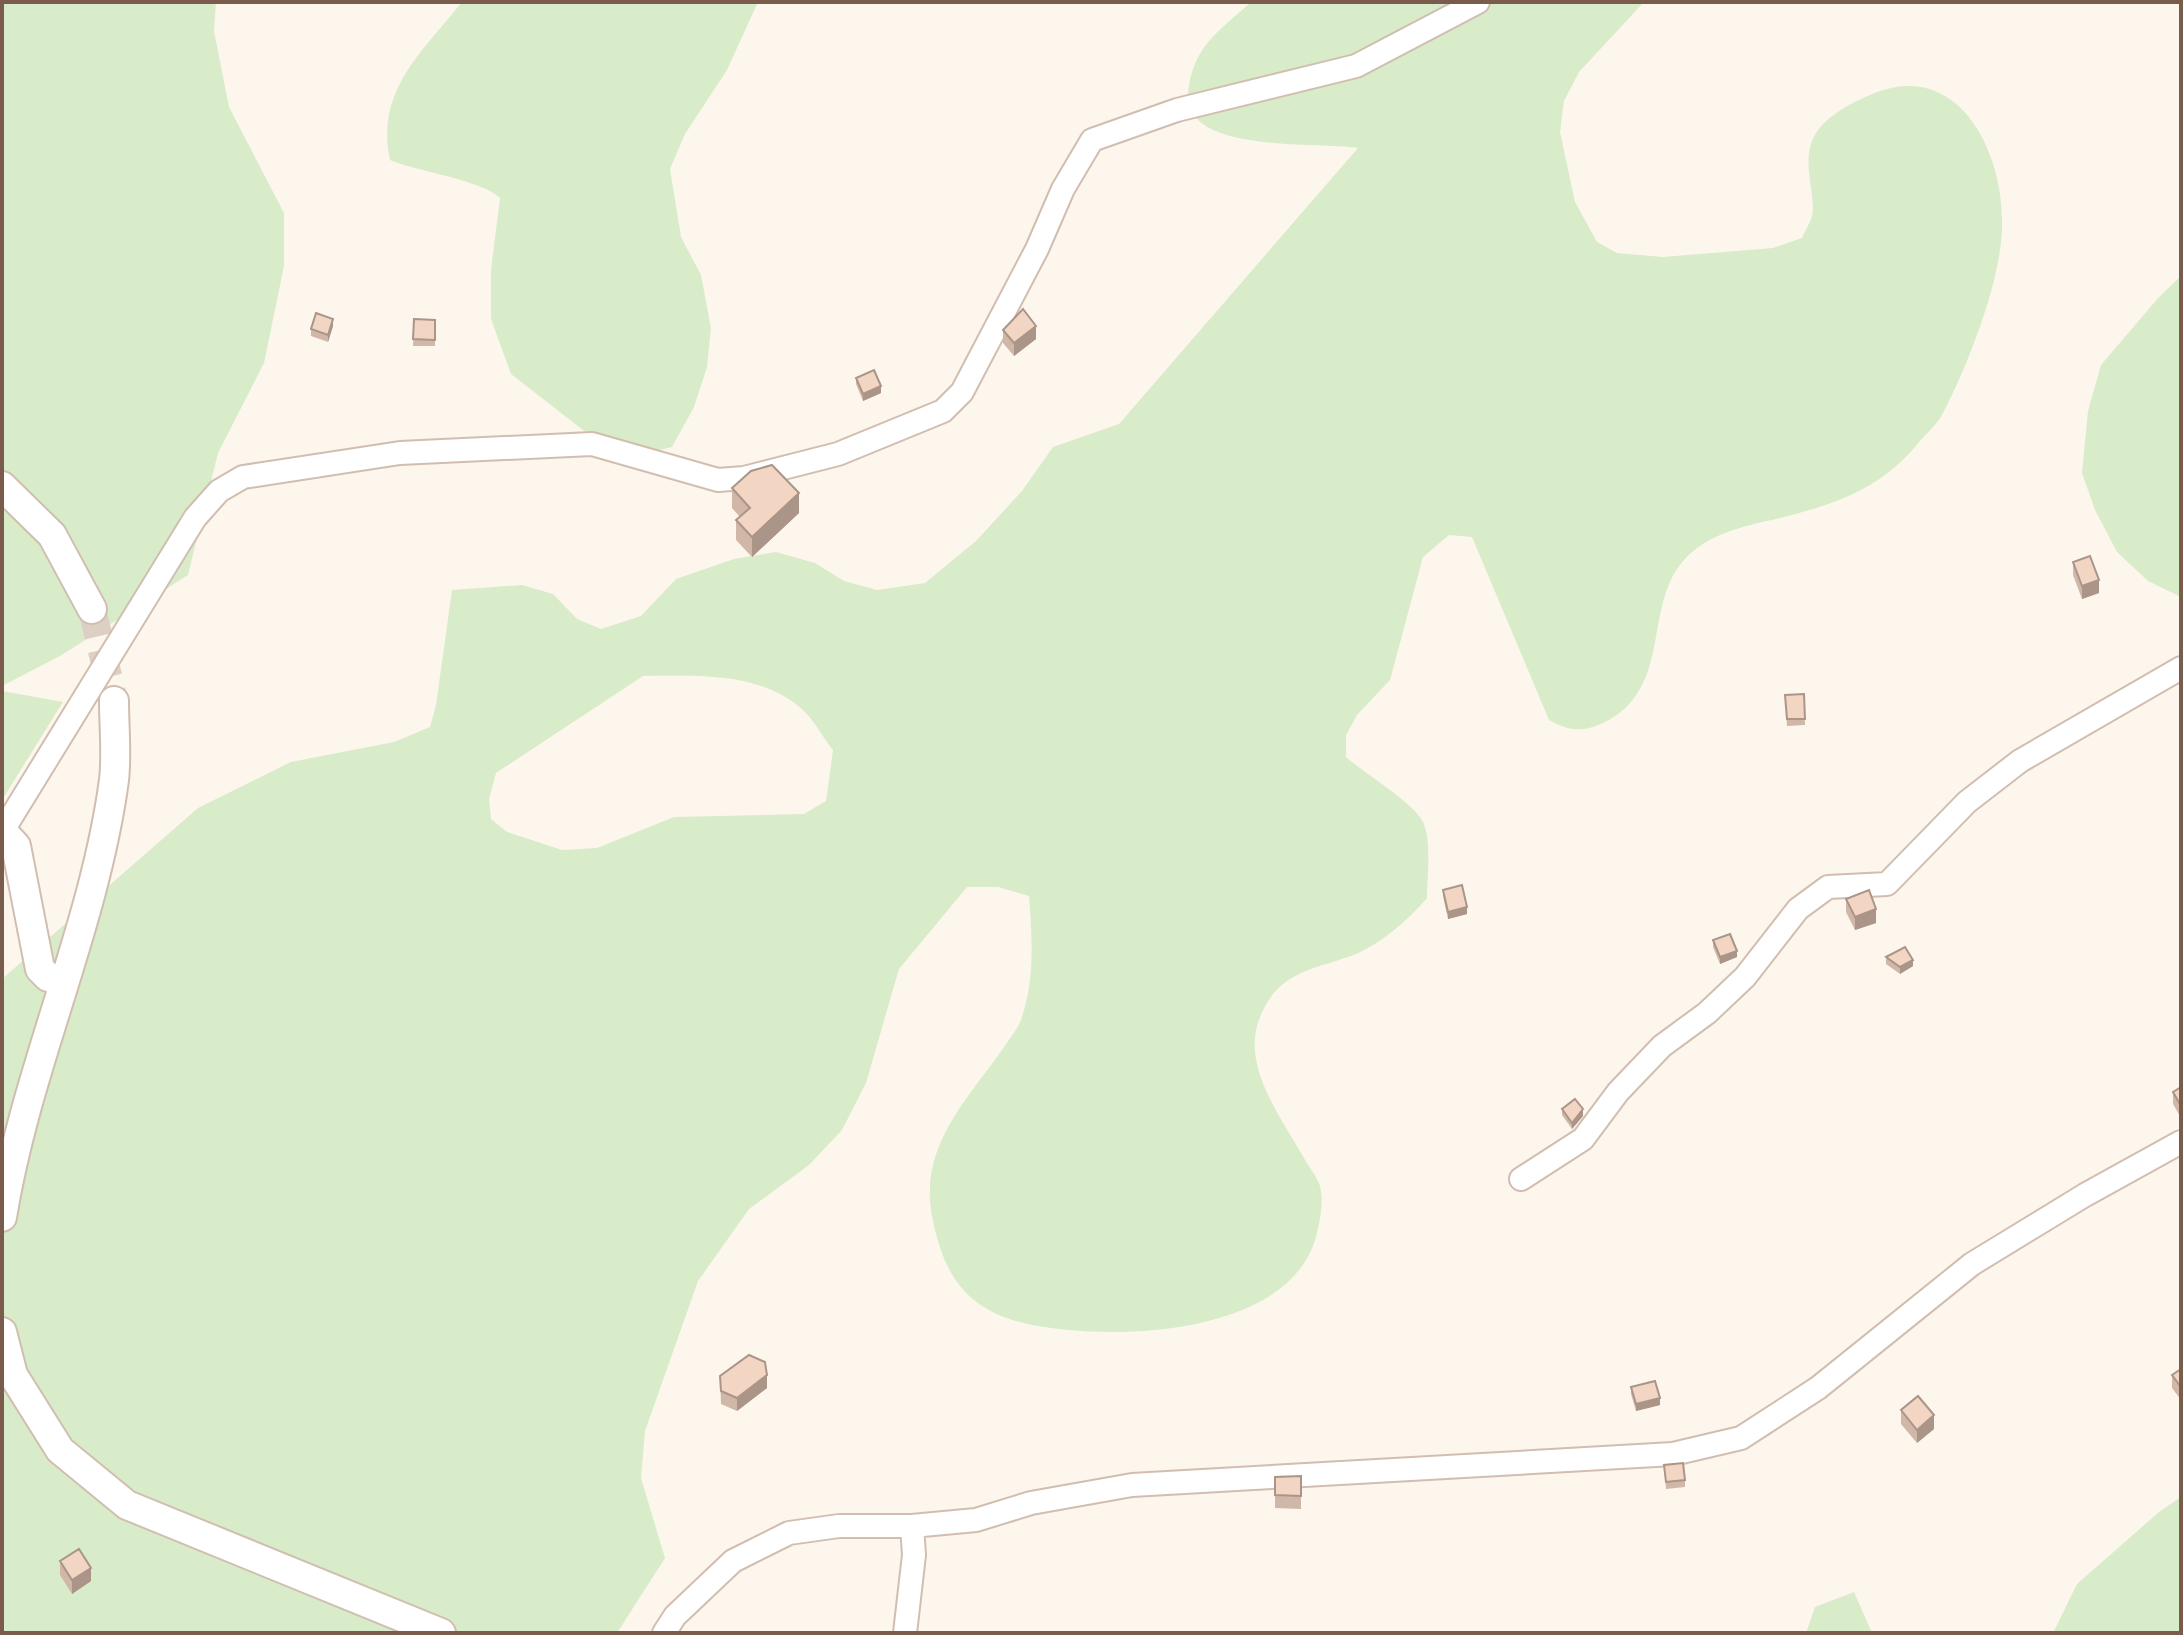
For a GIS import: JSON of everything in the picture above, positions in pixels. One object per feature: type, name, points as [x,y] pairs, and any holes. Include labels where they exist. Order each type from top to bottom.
[{"type":"street","points":[[64,981],[48,977],[40,969],[16,846],[2,832],[195,518],[219,491],[243,477],[400,453],[542,443],[592,444],[718,480],[779,471],[838,454],[943,411],[962,392],[1037,249],[1063,189],[1092,140],[1153,117],[1356,66],[1478,2]]},
{"type":"street","points":[[2,486],[52,535],[92,609]]},
{"type":"street","points":[[1521,1179],[1583,1139],[1618,1092],[1662,1046],[1707,1013],[1745,977],[1798,909],[1828,887],[1887,884],[1967,802],[2020,761],[2181,668]]},
{"type":"street","points":[[2,1217],[43,1049],[98,858],[114,778],[114,701]]},
{"type":"street","points":[[664,1633],[675,1616],[733,1561],[789,1533],[839,1526],[912,1526],[976,1520],[1031,1503],[1132,1485],[1673,1454],[1741,1438],[1818,1388],[1972,1264],[2085,1195],[2181,1142]]},
{"type":"street","points":[[2,1332],[13,1375],[60,1450],[127,1505],[441,1633]]},
{"type":"street","points":[[905,1633],[914,1555],[912,1526]]},
{"type":"green space","points":[[2,2],[216,2],[214,31],[229,107],[284,213],[284,266],[264,363],[218,453],[188,575],[60,656],[2,686]]},
{"type":"green space","points":[[462,2],[758,2],[727,70],[685,134],[670,169],[681,237],[701,275],[711,328],[707,367],[694,407],[672,447],[634,456],[601,444],[511,374],[491,319],[491,270],[500,198],[479,186],[390,160],[387,135],[389,113],[396,93],[418,56]]},
{"type":"green space","points":[[1251,2],[1644,2],[1579,72],[1564,101],[1560,132],[1575,202],[1597,242],[1617,253],[1663,257],[1773,248],[1802,238],[1812,216],[1809,155],[1816,133],[1833,115],[1848,106],[1870,95],[1901,86],[1928,89],[1951,100],[1970,119],[1985,143],[2001,199],[2000,249],[1990,297],[1963,370],[1937,423],[1907,456],[1862,490],[1809,510],[1726,532],[1687,557],[1668,587],[1648,672],[1639,691],[1625,708],[1605,722],[1576,729],[1549,720],[1472,537],[1449,535],[1423,557],[1390,680],[1357,715],[1346,735],[1346,757],[1399,797],[1423,822],[1428,849],[1427,898],[1372,946],[1286,982],[1267,1002],[1255,1035],[1255,1054],[1266,1090],[1320,1186],[1322,1205],[1316,1237],[1299,1270],[1271,1295],[1236,1313],[1195,1324],[1151,1330],[1107,1332],[1032,1325],[991,1311],[962,1289],[937,1238],[930,1191],[932,1168],[949,1126],[1021,1021],[1032,957],[1029,896],[998,887],[967,887],[899,969],[866,1083],[842,1130],[809,1165],[749,1209],[698,1281],[645,1431],[641,1478],[665,1558],[617,1633],[2,1633],[2,979],[198,808],[291,762],[394,742],[430,727],[436,705],[452,590],[522,585],[553,594],[577,619],[601,629],[641,616],[676,579],[734,559],[776,552],[815,563],[844,581],[877,590],[925,583],[976,541],[1022,491],[1053,447],[1119,424],[1358,148],[1287,144],[1230,136],[1208,127],[1193,114],[1188,94],[1201,52]],"holes":[[[643,676],[727,678],[767,688],[786,697],[811,719],[833,750],[826,801],[804,814],[674,817],[597,848],[562,850],[507,832],[491,819],[489,799],[496,773]]]},
{"type":"green space","points":[[2181,276],[2181,597],[2148,581],[2117,552],[2095,510],[2082,473],[2088,411],[2101,365]]},
{"type":"green space","points":[[2,691],[63,702],[2,800]]},
{"type":"green space","points":[[2181,1497],[2181,1633],[2053,1633],[2077,1584],[2159,1512]]},
{"type":"green space","points":[[1854,1592],[1872,1633],[1806,1633],[1815,1607]]},
{"type":"building","points":[[1023,309],[1036,326],[1014,343],[1003,330]]},
{"type":"building","points":[[316,313],[333,319],[328,335],[311,329]]},
{"type":"building","points":[[414,319],[435,320],[435,340],[413,339]]},
{"type":"building","points":[[874,370],[881,386],[863,394],[856,378]]},
{"type":"building","points":[[772,465],[799,493],[752,537],[736,520],[750,508],[732,488],[751,471]]},
{"type":"building","points":[[2090,556],[2099,580],[2082,586],[2073,562]]},
{"type":"building","points":[[1804,694],[1805,719],[1787,719],[1785,695]]},
{"type":"building","points":[[1462,885],[1467,907],[1448,912],[1443,890]]},
{"type":"building","points":[[1869,890],[1876,909],[1855,917],[1846,899]]},
{"type":"building","points":[[1730,934],[1737,951],[1720,957],[1713,940]]},
{"type":"building","points":[[1905,947],[1913,960],[1900,967],[1886,957]]},
{"type":"building","points":[[2181,1087],[2181,1106],[2173,1092]]},
{"type":"building","points":[[1575,1099],[1583,1109],[1572,1123],[1562,1109]]},
{"type":"building","points":[[749,1355],[765,1362],[767,1375],[737,1398],[721,1391],[720,1376]]},
{"type":"building","points":[[2181,1369],[2181,1387],[2172,1375]]},
{"type":"building","points":[[1655,1381],[1660,1398],[1636,1404],[1631,1387]]},
{"type":"building","points":[[1918,1396],[1934,1415],[1917,1430],[1901,1410]]},
{"type":"building","points":[[1683,1463],[1685,1480],[1666,1482],[1664,1465]]},
{"type":"building","points":[[1301,1476],[1301,1496],[1275,1495],[1275,1477]]},
{"type":"building","points":[[79,1549],[91,1568],[72,1580],[60,1561]]},
{"type":"tunnel","points":[[92,609],[114,701]]}]
